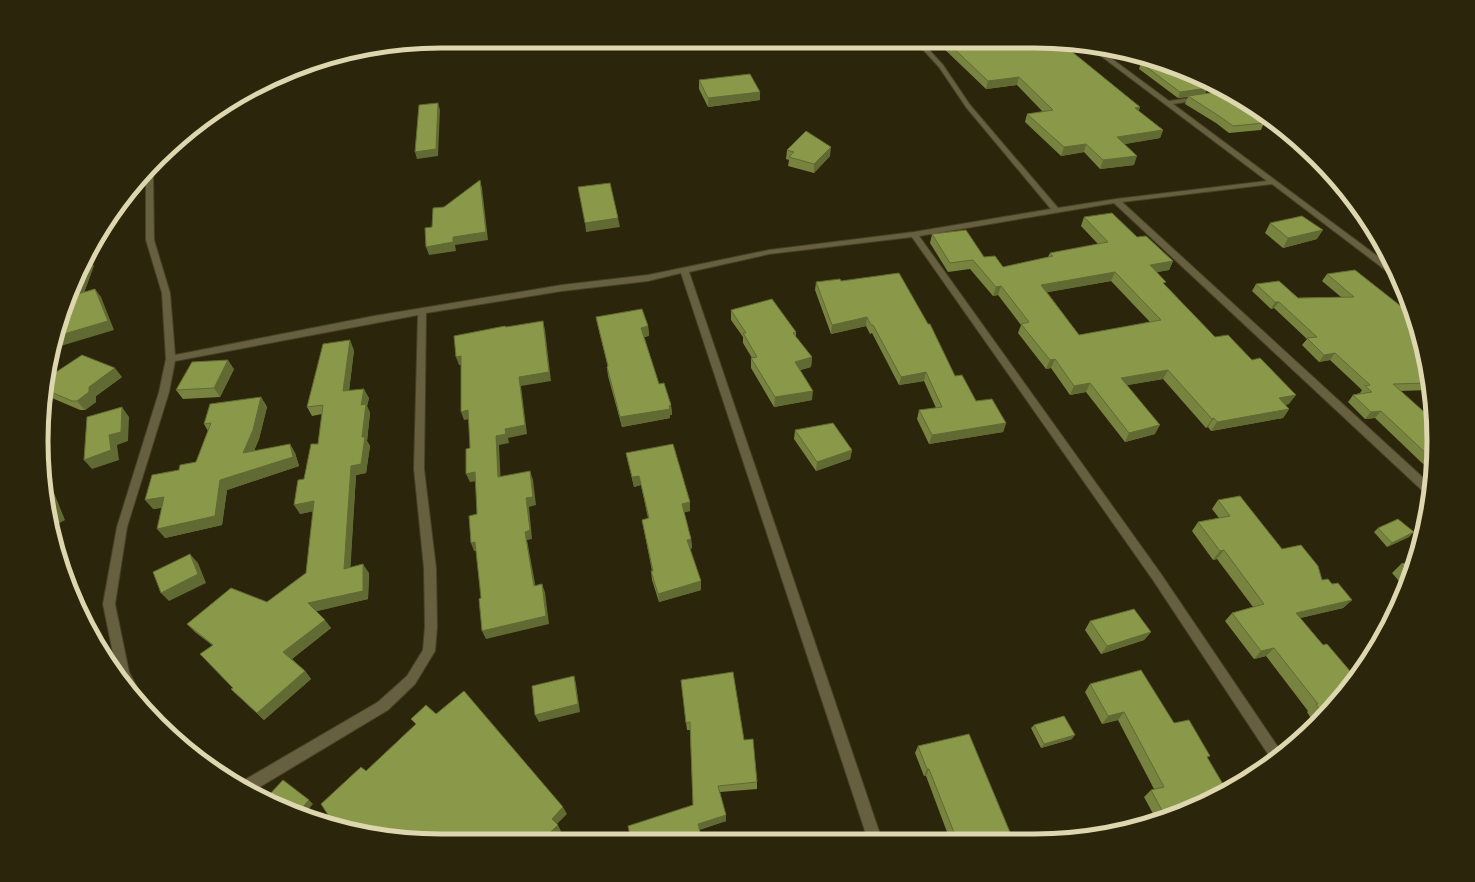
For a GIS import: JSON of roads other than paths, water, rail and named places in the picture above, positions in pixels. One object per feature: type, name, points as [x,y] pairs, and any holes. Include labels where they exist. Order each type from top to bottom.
[{"type":"street","points":[[924,48],[941,66],[968,106],[1056,211]]},
{"type":"street","points":[[1102,54],[1385,266]]},
{"type":"street","points":[[1167,103],[1220,95]]},
{"type":"street","points":[[119,666],[109,604],[122,527],[164,392],[171,359],[166,293],[150,240],[149,178]]},
{"type":"street","points":[[171,359],[374,319],[562,288],[648,278],[768,252],[914,234],[1116,201],[1274,182]]},
{"type":"street","points":[[1116,201],[1424,486]]},
{"type":"street","points":[[914,234],[1157,577],[1274,752]]},
{"type":"street","points":[[684,270],[873,834]]},
{"type":"street","points":[[250,784],[383,706],[411,680],[429,651],[431,626],[430,568],[419,469],[422,311]]}]
